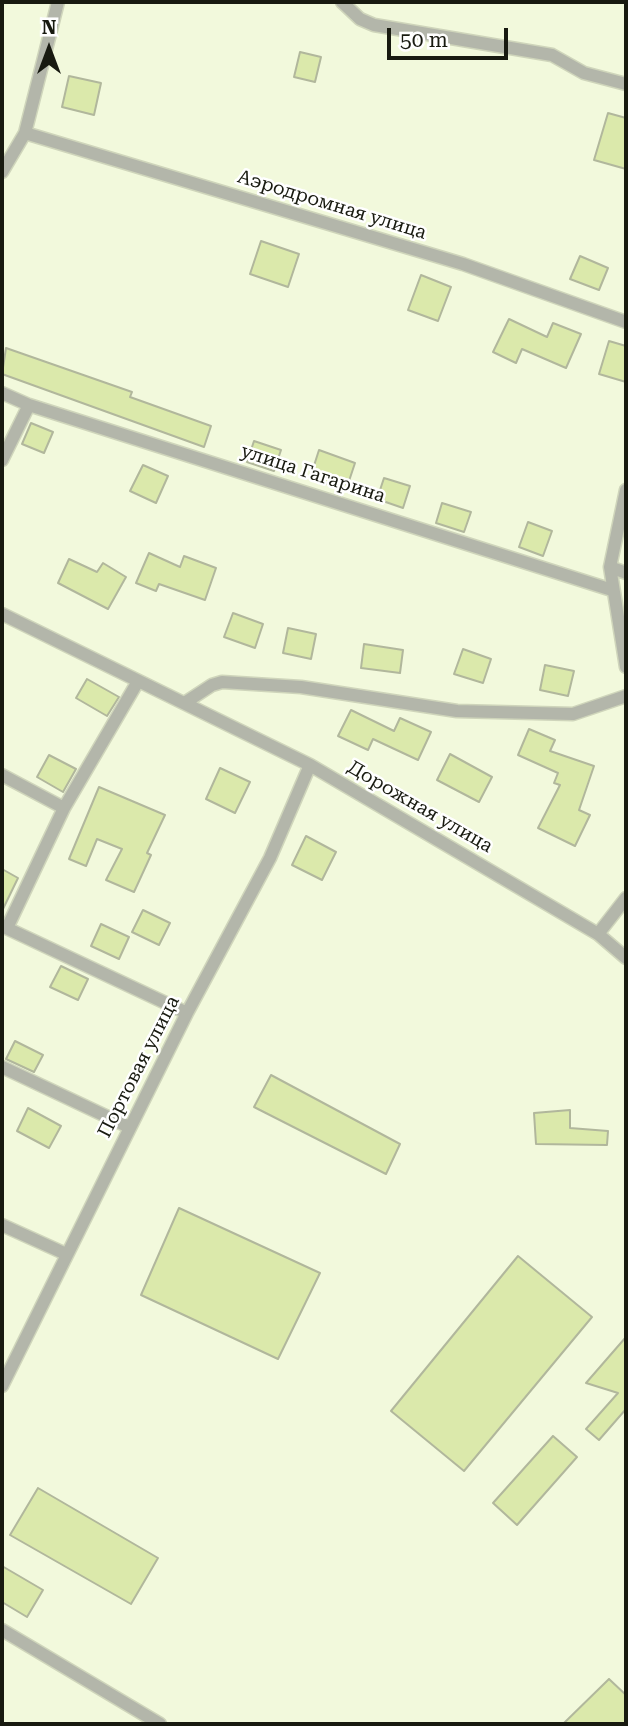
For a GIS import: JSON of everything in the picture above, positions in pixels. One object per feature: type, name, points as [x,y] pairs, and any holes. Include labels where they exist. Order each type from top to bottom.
[{"type":"street","points":[[2,172],[24,133],[58,2]]},
{"type":"street","points":[[342,2],[360,19],[374,25],[552,55],[584,73],[626,84]]},
{"type":"street","name":"Аэродромная улица","points":[[24,133],[463,264],[626,322]]},
{"type":"street","name":"улица Гагарина","points":[[2,393],[29,405],[612,590]]},
{"type":"street","points":[[2,460],[29,405]]},
{"type":"street","points":[[626,490],[610,567],[626,667]]},
{"type":"street","points":[[610,567],[626,573]]},
{"type":"street","name":"Дорожная улица","points":[[2,614],[137,683],[186,702],[310,765],[598,934],[626,958]]},
{"type":"street","points":[[186,702],[212,685],[222,682],[301,687],[457,711],[573,714],[626,696]]},
{"type":"street","points":[[137,683],[64,808],[4,927],[187,1013]]},
{"type":"street","name":"Портовая улица","points":[[2,1386],[187,1013],[271,858],[310,765]]},
{"type":"street","points":[[2,775],[64,808]]},
{"type":"street","points":[[598,934],[626,898]]},
{"type":"street","points":[[2,1067],[129,1127]]},
{"type":"street","points":[[2,1225],[66,1254]]},
{"type":"street","points":[[2,1630],[160,1724]]},
{"type":"building","points":[[300,52],[321,57],[315,82],[294,77]]},
{"type":"building","points":[[69,76],[101,83],[94,115],[62,107]]},
{"type":"building","points":[[608,113],[626,118],[626,169],[594,160]]},
{"type":"building","points":[[261,241],[299,254],[288,287],[250,274]]},
{"type":"building","points":[[580,256],[608,268],[599,290],[570,279]]},
{"type":"building","points":[[421,275],[451,287],[438,321],[408,310]]},
{"type":"building","points":[[509,319],[547,337],[553,323],[581,334],[566,368],[522,349],[516,363],[493,352]]},
{"type":"building","points":[[609,341],[626,346],[626,382],[599,374]]},
{"type":"building","points":[[6,348],[132,392],[130,397],[211,426],[204,447],[2,374]]},
{"type":"building","points":[[31,423],[53,432],[44,453],[22,444]]},
{"type":"building","points":[[254,441],[281,450],[274,471],[247,462]]},
{"type":"building","points":[[319,450],[355,463],[346,490],[310,478]]},
{"type":"building","points":[[143,465],[168,476],[156,503],[130,491]]},
{"type":"building","points":[[384,478],[410,486],[403,508],[377,499]]},
{"type":"building","points":[[442,503],[471,512],[464,532],[436,523]]},
{"type":"building","points":[[528,522],[552,531],[543,556],[519,547]]},
{"type":"building","points":[[149,553],[180,567],[184,556],[216,568],[205,600],[159,584],[156,591],[136,583]]},
{"type":"building","points":[[69,559],[97,572],[103,563],[126,577],[108,609],[58,583]]},
{"type":"building","points":[[233,613],[263,624],[255,648],[224,637]]},
{"type":"building","points":[[288,628],[316,634],[311,659],[283,653]]},
{"type":"building","points":[[364,644],[403,650],[400,673],[361,668]]},
{"type":"building","points":[[463,649],[491,659],[483,683],[454,674]]},
{"type":"building","points":[[545,665],[574,671],[568,696],[540,690]]},
{"type":"building","points":[[87,679],[119,697],[107,716],[76,698]]},
{"type":"building","points":[[351,710],[394,731],[400,718],[431,732],[418,760],[373,739],[368,750],[338,736]]},
{"type":"building","points":[[529,729],[555,740],[550,751],[594,766],[579,810],[590,815],[575,846],[538,828],[560,785],[554,783],[558,773],[518,755]]},
{"type":"building","points":[[450,754],[492,777],[479,802],[437,780]]},
{"type":"building","points":[[49,755],[76,769],[63,792],[37,777]]},
{"type":"building","points":[[220,768],[250,782],[235,813],[206,799]]},
{"type":"building","points":[[99,787],[165,815],[147,853],[151,855],[134,892],[106,880],[122,849],[97,839],[86,866],[69,859]]},
{"type":"building","points":[[306,836],[336,852],[322,880],[292,865]]},
{"type":"building","points":[[2,869],[18,878],[2,911]]},
{"type":"building","points":[[143,910],[170,923],[159,945],[132,932]]},
{"type":"building","points":[[101,924],[129,937],[119,959],[91,946]]},
{"type":"building","points":[[61,966],[88,979],[78,1000],[50,987]]},
{"type":"building","points":[[15,1041],[43,1055],[34,1072],[6,1059]]},
{"type":"building","points":[[271,1075],[400,1144],[386,1174],[254,1107]]},
{"type":"building","points":[[28,1108],[61,1126],[49,1148],[17,1131]]},
{"type":"building","points":[[570,1110],[570,1128],[608,1131],[607,1145],[536,1144],[534,1113]]},
{"type":"building","points":[[179,1208],[320,1273],[278,1359],[141,1295]]},
{"type":"building","points":[[518,1256],[592,1317],[464,1471],[391,1411]]},
{"type":"building","points":[[626,1337],[626,1409],[599,1440],[586,1429],[618,1393],[586,1383]]},
{"type":"building","points":[[553,1436],[577,1457],[517,1525],[493,1503]]},
{"type":"building","points":[[38,1488],[158,1558],[131,1604],[10,1535]]},
{"type":"building","points":[[2,1566],[43,1590],[27,1617],[2,1602]]},
{"type":"building","points":[[609,1679],[626,1695],[626,1724],[563,1724]]}]
